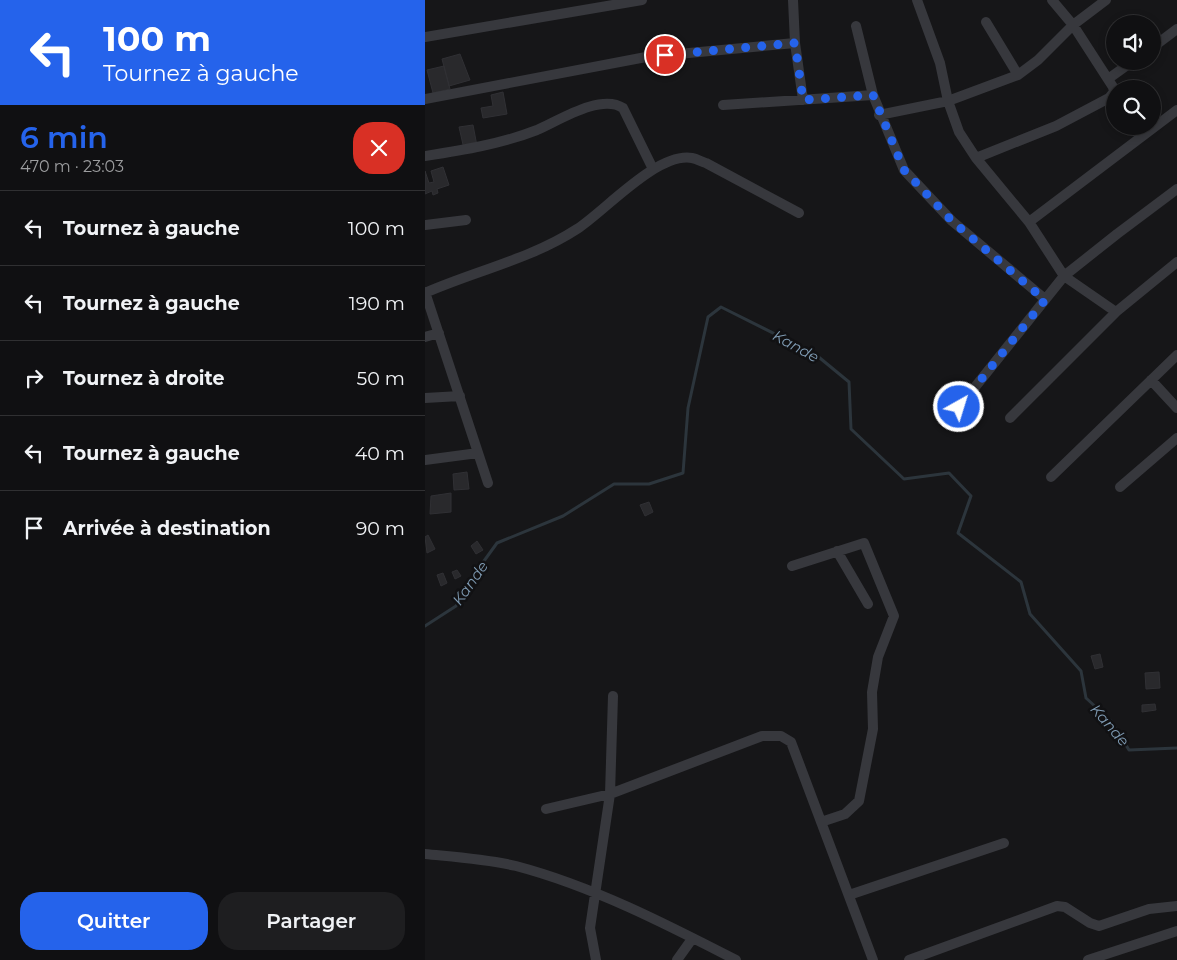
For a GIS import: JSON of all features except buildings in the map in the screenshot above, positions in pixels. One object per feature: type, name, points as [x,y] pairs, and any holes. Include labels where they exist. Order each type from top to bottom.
[{"type":"street","points":[[425,37],[642,0]]},
{"type":"street","points":[[793,0],[795,43],[803,100]]},
{"type":"street","points":[[917,0],[940,63],[948,101],[959,132],[976,158],[1029,222],[1064,276],[1116,312]]},
{"type":"street","points":[[976,158],[1056,126],[1109,98],[1114,92],[1108,79],[1073,25],[1052,0]]},
{"type":"street","points":[[879,116],[948,101],[1017,75],[1038,60],[1073,25],[1105,0]]},
{"type":"street","points":[[986,22],[1017,75]]},
{"type":"street","points":[[856,26],[879,116],[904,170],[952,221],[1045,300]]},
{"type":"street","points":[[1161,41],[1177,29]]},
{"type":"street","points":[[425,99],[646,57],[795,43]]},
{"type":"street","points":[[1108,79],[1120,70]]},
{"type":"street","points":[[723,106],[873,95]]},
{"type":"street","points":[[425,156],[496,143],[536,130],[588,108],[611,103],[623,108],[653,169]]},
{"type":"street","points":[[1029,222],[1177,110]]},
{"type":"street","points":[[488,483],[425,293],[461,277],[554,244],[579,228],[653,169],[678,159],[691,158],[706,163],[799,213]]},
{"type":"street","points":[[959,407],[1064,276],[1177,189]]},
{"type":"street","points":[[425,225],[466,220]]},
{"type":"street","points":[[1010,418],[1116,312],[1177,262]]},
{"type":"street","points":[[425,337],[439,333]]},
{"type":"street","points":[[1051,477],[1177,354]]},
{"type":"street","points":[[1151,380],[1177,408]]},
{"type":"street","points":[[425,398],[460,396]]},
{"type":"street","points":[[1120,487],[1177,438]]},
{"type":"street","points":[[425,460],[478,453]]},
{"type":"street","points":[[792,566],[862,543],[865,544],[894,616],[878,657],[871,705],[873,729],[859,801],[845,814],[821,822]]},
{"type":"street","points":[[837,551],[868,604]]},
{"type":"street","points":[[596,960],[590,928],[597,894],[600,855],[610,794],[613,696]]},
{"type":"street","points":[[546,809],[610,794],[762,736],[781,736],[791,742],[873,960]]},
{"type":"street","points":[[849,895],[1004,843]]},
{"type":"street","points":[[425,854],[514,866],[597,894],[736,960]]},
{"type":"street","points":[[909,960],[1057,906],[1065,907],[1090,923],[1099,926],[1149,909],[1177,906]]},
{"type":"street","points":[[1088,960],[1177,931]]},
{"type":"street","points":[[677,960],[692,939]]},
{"type":"waterway","name":"Kande","points":[[425,626],[456,606],[476,572],[497,543],[563,516],[614,484],[649,484],[683,473],[688,408],[708,317],[721,307],[815,354],[849,382],[851,429],[904,479],[949,473],[971,496],[958,533],[1021,582],[1030,614],[1081,671],[1086,698],[1111,721],[1129,750],[1177,748]]},
{"type":"route","points":[[665,55],[795,43],[803,100],[873,95],[879,116],[904,170],[952,221],[1045,300],[959,407]]}]
